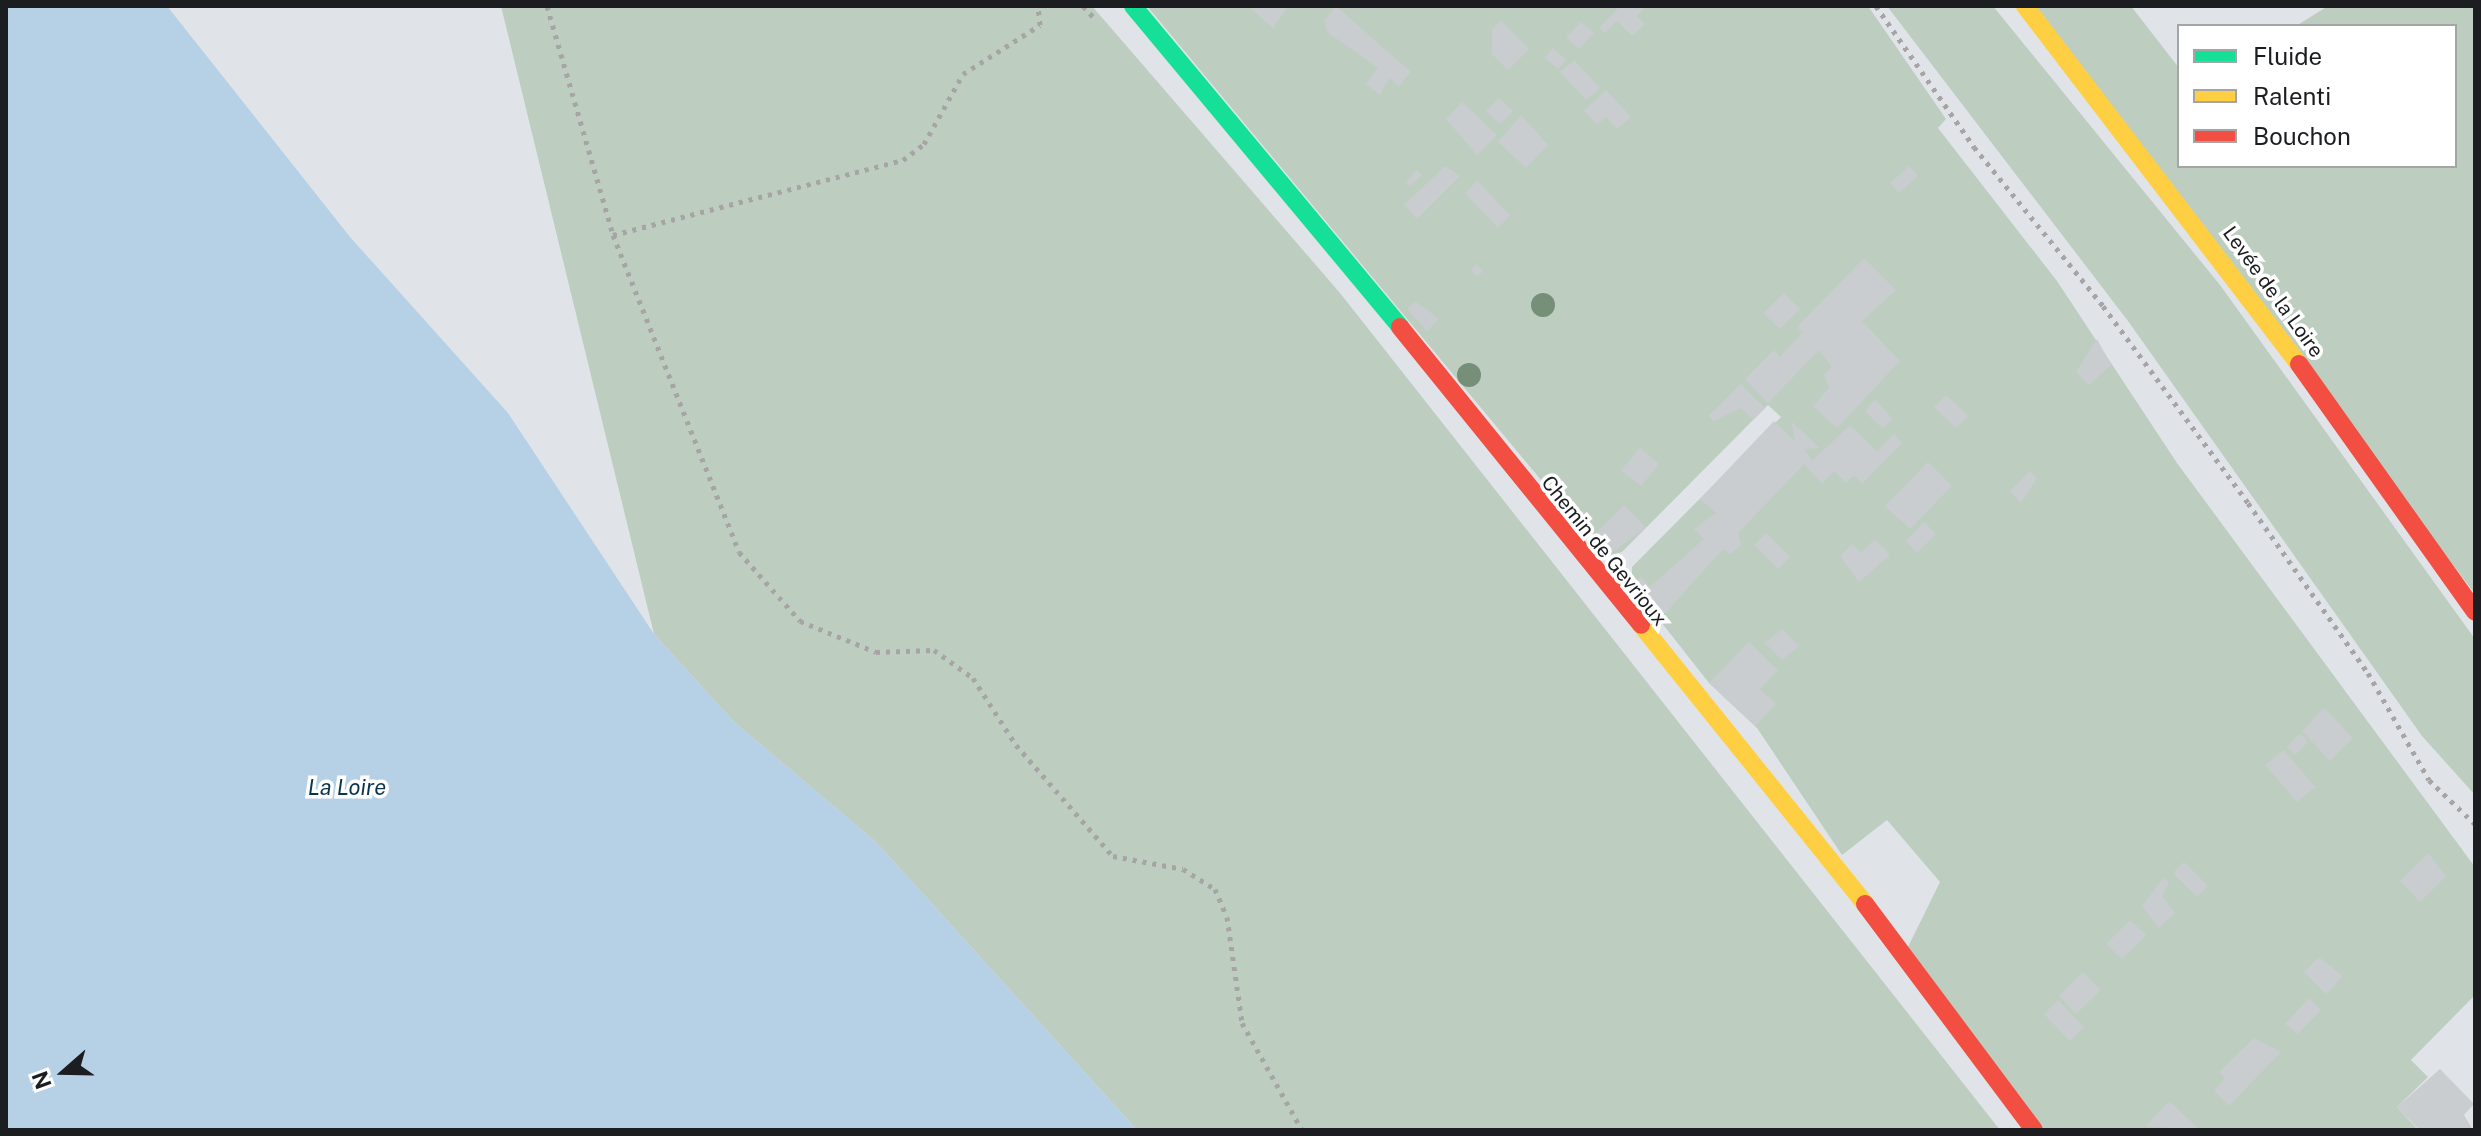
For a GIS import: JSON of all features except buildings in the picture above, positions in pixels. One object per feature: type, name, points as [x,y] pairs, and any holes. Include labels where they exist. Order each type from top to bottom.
[{"type":"street","name":"Chemin de Gevrioux","points":[[1133,6],[1335,240],[1493,450],[1776,785],[2034,1130]]},
{"type":"street","name":"Levée de la Loire","points":[[2025,6],[2237,277],[2475,612]]},
{"type":"path","points":[[547,6],[613,235],[739,552],[800,621],[876,652],[934,650],[973,678],[1016,745],[1113,856],[1183,869],[1215,889],[1227,917],[1242,1023],[1302,1130]]},
{"type":"path","points":[[613,235],[903,160],[924,144],[963,74],[1040,25],[1038,6]]},
{"type":"path","points":[[1876,6],[1974,147],[2103,306],[2248,503],[2368,673],[2429,780],[2475,824]]},
{"type":"green space","points":[[501,6],[1092,6],[1340,293],[2000,1130],[1137,1130],[876,842],[733,721],[654,634]]},
{"type":"green space","points":[[1147,6],[1868,6],[1946,119],[1938,128],[2057,281],[2177,463],[2475,867],[2475,995],[2411,1060],[2428,1077],[2397,1107],[2418,1130],[2045,1130],[1908,947],[1940,882],[1887,820],[1842,855],[1757,728],[1709,683],[1632,585],[1632,567],[1781,417],[1768,405],[1622,552],[1605,557]]},
{"type":"green space","points":[[1887,6],[1993,6],[2220,285],[2475,639],[2475,795],[2422,736],[2128,321]]},
{"type":"green space","points":[[2032,6],[2131,6],[2177,65],[2177,168],[2457,168],[2457,24],[2299,24],[2328,6],[2475,6],[2475,594]]},
{"type":"water","name":"La Loire","points":[[6,6],[167,6],[350,237],[508,413],[654,634],[733,721],[876,842],[1137,1130],[6,1130]]},
{"type":"traffic: fast","points":[[1133,6],[1400,327]]},
{"type":"traffic: slow","points":[[2025,6],[2299,364]]},
{"type":"traffic: slow","points":[[1641,625],[1865,904]]},
{"type":"traffic: jam","points":[[1400,327],[1641,625]]},
{"type":"traffic: jam","points":[[2299,364],[2475,612]]},
{"type":"traffic: jam","points":[[1865,904],[2034,1130]]}]
